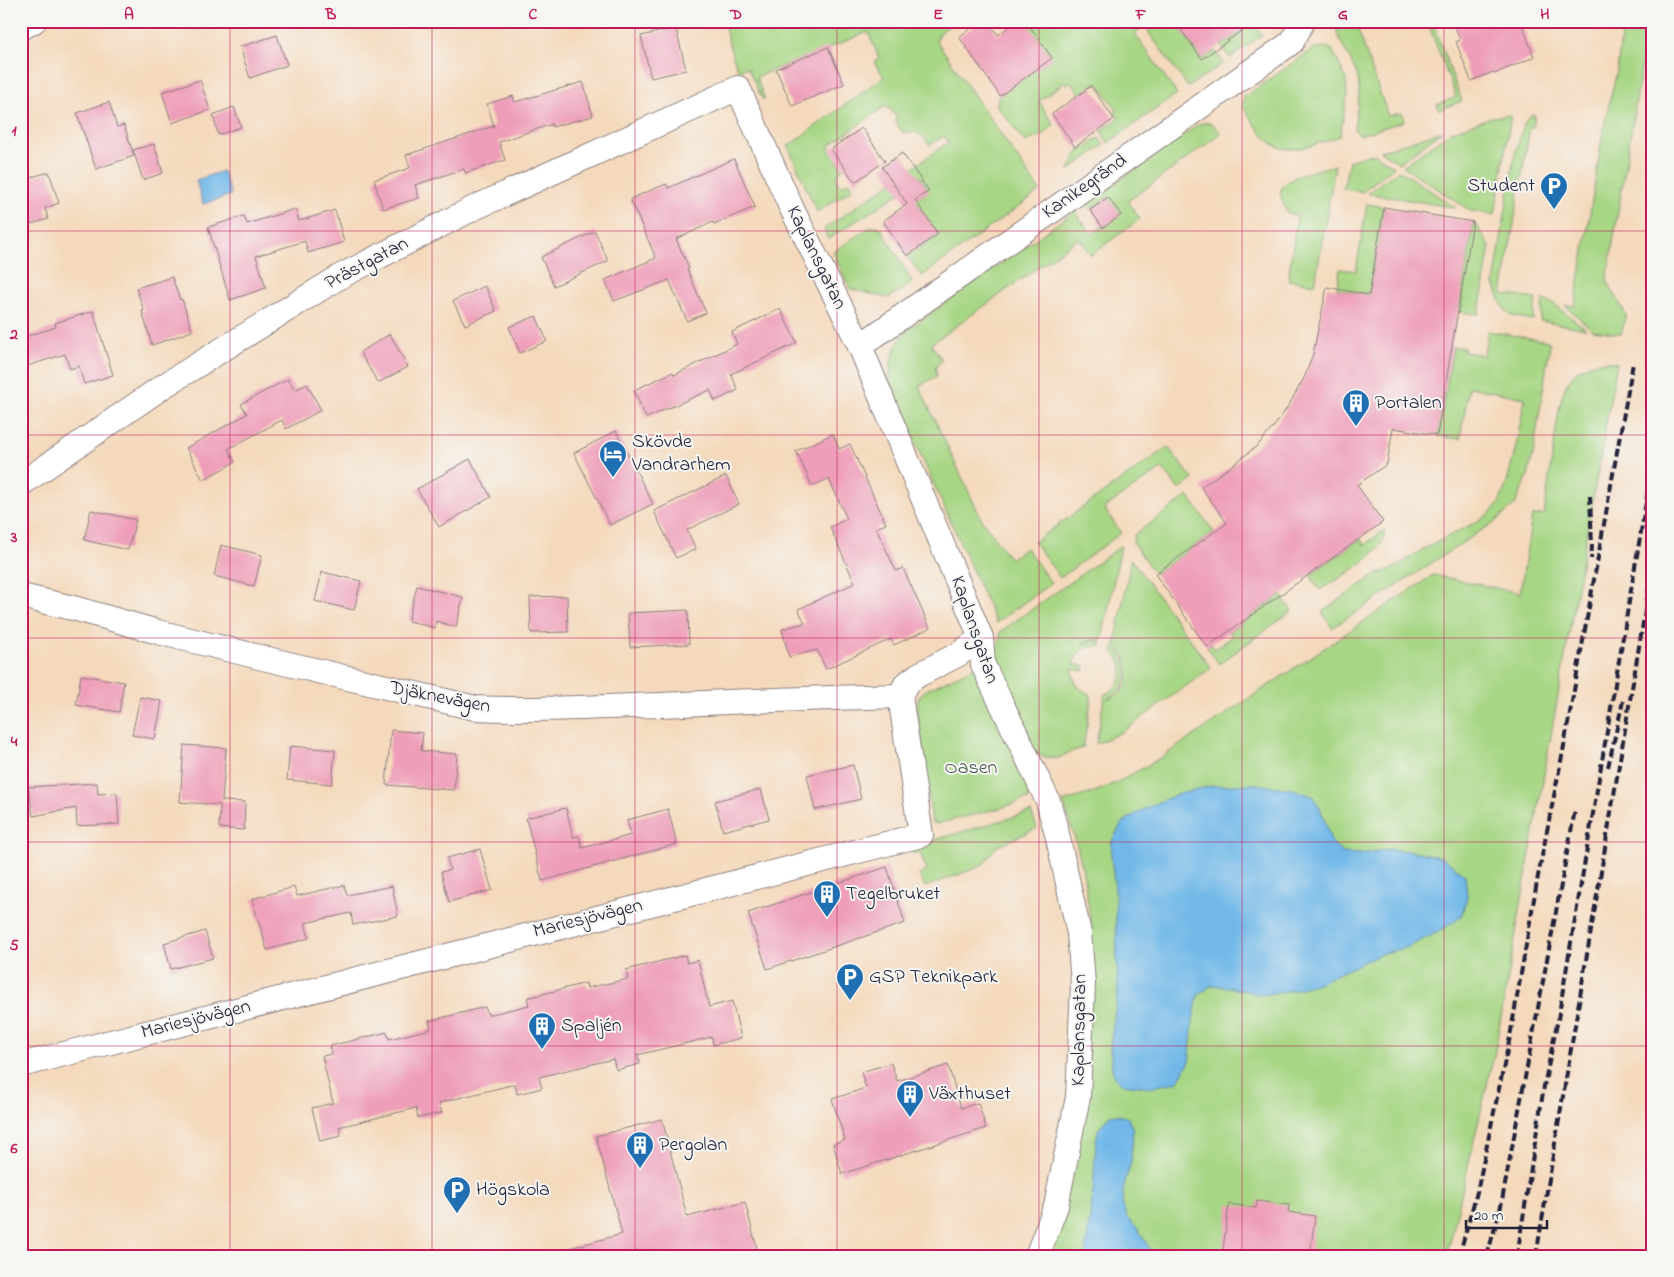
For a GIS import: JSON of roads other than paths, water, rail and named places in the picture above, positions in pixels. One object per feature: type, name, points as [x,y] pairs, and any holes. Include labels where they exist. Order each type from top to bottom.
[{"type":"street","points":[[21,28],[34,21]]},
{"type":"street","name":"Kanikegränd","points":[[860,346],[1292,42],[1303,21]]},
{"type":"street","name":"Kaplansgatan","points":[[738,88],[791,207],[860,346],[982,638],[983,665],[1048,801],[1057,834],[1079,933],[1083,984],[1078,1097],[1056,1206],[1037,1256]]},
{"type":"street","name":"Prästgatan","points":[[21,484],[162,387],[341,276],[472,209],[738,88]]},
{"type":"street","name":"Djäknevägen","points":[[21,596],[77,609],[158,632],[475,708],[510,710],[796,698],[900,696]]},
{"type":"street","points":[[900,696],[906,684],[918,675],[959,654],[982,638]]},
{"type":"street","name":"Mariesjövägen","points":[[21,1065],[921,835],[900,696]]},
{"type":"water","points":[[223,171],[231,195],[203,204],[196,180]]},
{"type":"water","points":[[1256,784],[1293,789],[1314,797],[1323,815],[1331,841],[1342,853],[1361,854],[1389,849],[1419,852],[1443,858],[1465,875],[1467,897],[1461,917],[1438,932],[1408,947],[1381,954],[1318,983],[1294,990],[1261,995],[1212,985],[1198,995],[1193,1020],[1189,1063],[1177,1082],[1151,1087],[1121,1084],[1113,1075],[1110,1047],[1118,990],[1115,889],[1111,856],[1112,841],[1122,823],[1142,810],[1175,795],[1211,786]]},
{"type":"water","points":[[1116,1114],[1128,1118],[1133,1130],[1131,1162],[1124,1185],[1122,1202],[1127,1218],[1138,1229],[1154,1256],[1085,1256],[1098,1130],[1110,1115]]},
{"type":"railway","points":[[1459,1256],[1477,1192],[1510,1037],[1633,363]]},
{"type":"railway","points":[[1517,1256],[1544,1086],[1558,1019],[1653,461]]},
{"type":"railway","points":[[1590,496],[1591,559]]},
{"type":"railway","points":[[1536,1256],[1653,564]]},
{"type":"railway","points":[[1608,767],[1623,701]]},
{"type":"railway","points":[[1487,1256],[1501,1206],[1575,810]]},
{"type":"place","name":"Student","points":[[1554,210]]},
{"type":"place","name":"Portalen","points":[[1356,427]]},
{"type":"place","name":"Skövde Vandrarhem","points":[[613,478]]},
{"type":"place","name":"Tegelbruket","points":[[827,918]]},
{"type":"place","name":"GSP Teknikpark","points":[[850,1001]]},
{"type":"place","name":"Spaljén","points":[[542,1050]]},
{"type":"place","name":"Växthuset","points":[[910,1118]]},
{"type":"place","name":"Pergolan","points":[[640,1169]]},
{"type":"place","name":"Högskola","points":[[457,1214]]},
{"type":"park label","name":"Oasen","points":[[971,768]]}]
